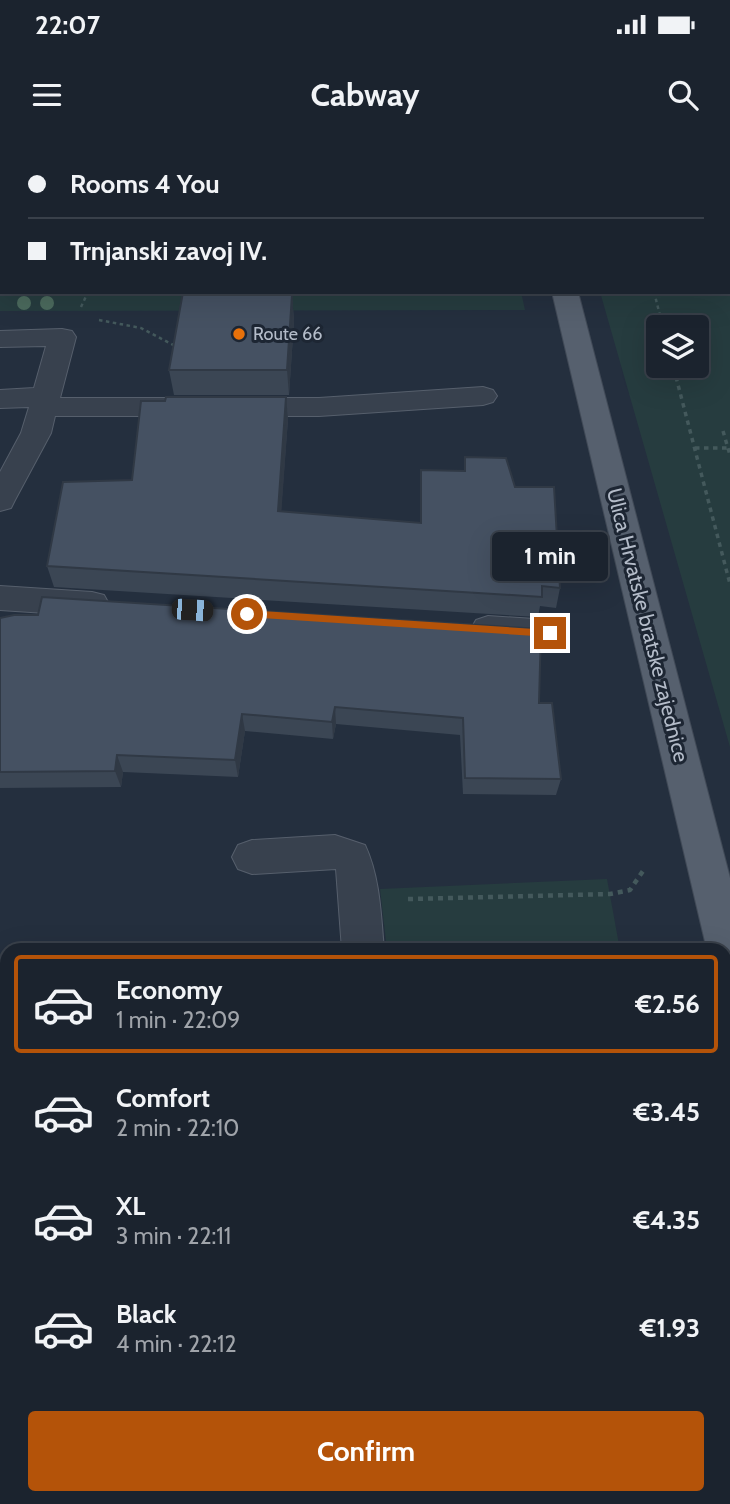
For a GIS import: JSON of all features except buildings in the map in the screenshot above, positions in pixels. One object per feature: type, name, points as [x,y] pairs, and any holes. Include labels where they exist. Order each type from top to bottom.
[{"type":"main road","name":"Ulica Hrvatske bratske zajednice","points":[[565,294],[726,943]]},
{"type":"street","points":[[0,339],[62,337],[42,412],[0,500]]},
{"type":"street","points":[[0,399],[42,412],[141,404],[256,407],[436,402],[483,396]]},
{"type":"street","points":[[0,598],[124,606]]},
{"type":"street","points":[[454,627],[550,633]]},
{"type":"street","points":[[252,857],[335,852],[351,857],[355,870],[362,943]]},
{"type":"path","points":[[655,294],[660,315]]},
{"type":"path","points":[[98,320],[141,328],[183,350]]},
{"type":"path","points":[[676,378],[730,584]]},
{"type":"path","points":[[723,431],[730,455]]},
{"type":"path","points":[[695,448],[729,448]]},
{"type":"path","points":[[394,900],[610,894],[630,890],[645,868]]},
{"type":"green space","points":[[0,294],[521,294],[525,310],[0,311]]},
{"type":"green space","points":[[601,294],[730,294],[730,747]]},
{"type":"green space","points":[[607,879],[619,943],[386,943],[380,889]]},
{"type":"place","name":"Route 66","points":[[239,334]]},
{"type":"route","points":[[247,614],[550,633]]}]
